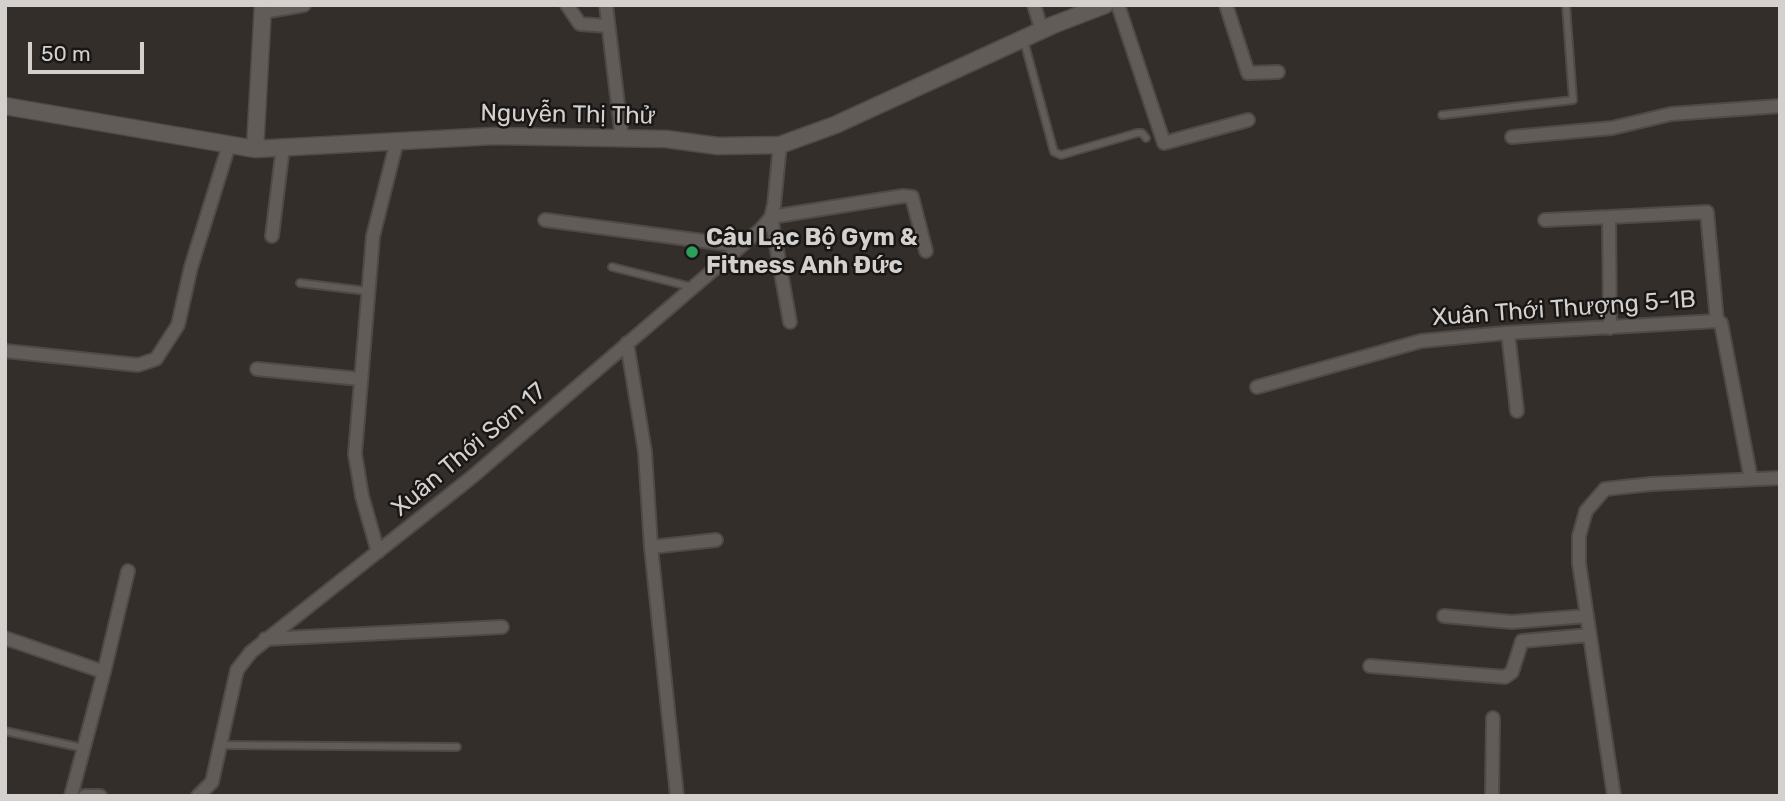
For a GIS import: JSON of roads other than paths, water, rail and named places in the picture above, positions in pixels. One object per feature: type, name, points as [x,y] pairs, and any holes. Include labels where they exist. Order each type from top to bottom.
[{"type":"street","points":[[255,149],[263,9],[304,5]]},
{"type":"street","points":[[567,5],[580,24],[608,26]]},
{"type":"street","points":[[606,5],[622,138]]},
{"type":"street","points":[[1034,5],[1042,31]]},
{"type":"street","name":"Nguyễn Thị Thử","points":[[5,106],[255,149],[494,136],[666,139],[719,146],[779,145],[835,125],[1105,5]]},
{"type":"street","points":[[1118,5],[1164,143],[1248,120]]},
{"type":"street","points":[[1226,5],[1248,74],[1278,72]]},
{"type":"street","points":[[1513,137],[1612,128],[1685,113],[1780,106]]},
{"type":"street","points":[[378,552],[362,496],[355,454],[373,236],[397,141]]},
{"type":"street","points":[[5,351],[138,365],[156,359],[178,325],[191,267],[229,145]]},
{"type":"street","points":[[779,145],[771,217],[790,322]]},
{"type":"street","points":[[272,236],[283,147]]},
{"type":"street","points":[[771,217],[903,196],[912,197],[926,251]]},
{"type":"street","points":[[1545,220],[1707,212],[1717,321]]},
{"type":"street","name":"Xuân Thới Sơn 17","points":[[198,796],[212,782],[237,670],[264,639],[472,477],[741,246],[771,217]]},
{"type":"street","points":[[1609,217],[1610,328]]},
{"type":"street","points":[[545,220],[741,246]]},
{"type":"street","name":"Xuân Thới Thượng 5-1B","points":[[1257,387],[1421,341],[1508,333],[1717,321],[1721,323],[1724,336],[1751,479]]},
{"type":"street","points":[[1508,333],[1517,411]]},
{"type":"street","points":[[627,343],[645,452],[651,547],[677,796]]},
{"type":"street","points":[[257,369],[360,380]]},
{"type":"street","points":[[1614,796],[1579,563],[1579,536],[1586,511],[1605,489],[1780,478]]},
{"type":"street","points":[[651,547],[716,540]]},
{"type":"street","points":[[71,796],[128,571]]},
{"type":"street","points":[[1444,617],[1512,622],[1587,616]]},
{"type":"street","points":[[264,639],[502,626]]},
{"type":"street","points":[[1370,666],[1505,677],[1512,672],[1522,642],[1590,635]]},
{"type":"street","points":[[5,638],[104,671]]},
{"type":"street","points":[[1492,796],[1493,718]]},
{"type":"street","points":[[85,796],[100,796]]},
{"type":"lane","points":[[1442,115],[1573,100],[1566,5]]},
{"type":"lane","points":[[1024,39],[1054,152],[1061,155],[1137,133],[1146,138]]},
{"type":"lane","points":[[612,267],[692,287]]},
{"type":"lane","points":[[300,283],[367,291]]},
{"type":"lane","points":[[5,731],[83,748]]},
{"type":"lane","points":[[221,745],[457,747]]},
{"type":"place","name":"Câu Lạc Bộ Gym & Fitness Anh Đức","points":[[692,252]]}]
